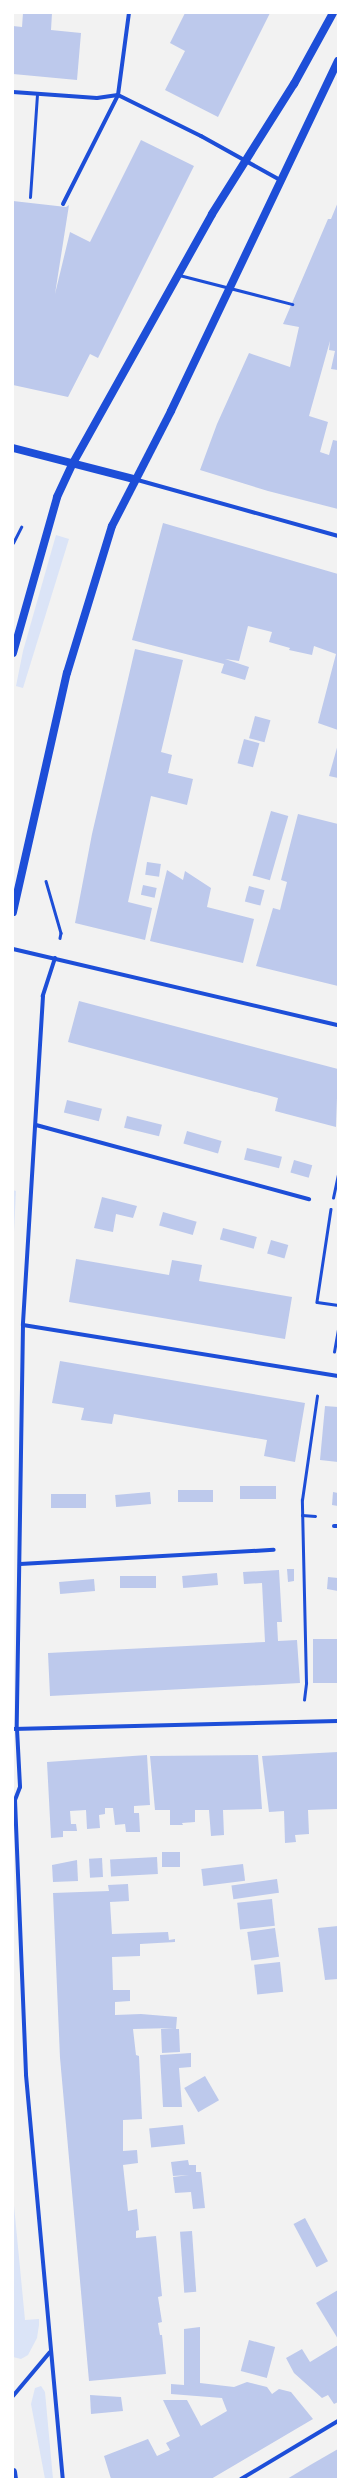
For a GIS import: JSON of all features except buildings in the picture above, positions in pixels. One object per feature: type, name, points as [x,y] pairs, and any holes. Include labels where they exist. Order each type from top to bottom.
[{"type":"main road","points":[[13,653],[57,497],[73,463],[178,275],[308,62],[334,13]]},
{"type":"main road","points":[[13,912],[65,681],[85,608],[112,526],[134,479],[171,411],[338,61]]},
{"type":"main road","points":[[13,448],[134,479]]},
{"type":"main road","points":[[13,2472],[14,2479]]},
{"type":"street","points":[[63,204],[118,95],[129,13]]},
{"type":"street","points":[[13,92],[97,98],[118,95],[247,160],[280,180]]},
{"type":"street","points":[[134,479],[338,536]]},
{"type":"street","points":[[13,948],[338,1025]]},
{"type":"street","points":[[55,958],[43,996],[24,1325],[20,1564],[15,1729],[20,1786],[15,1800],[15,1835],[26,2075],[50,2352],[63,2479]]},
{"type":"street","points":[[36,1125],[309,1199]]},
{"type":"street","points":[[24,1325],[324,1375],[338,1376]]},
{"type":"street","points":[[20,1564],[274,1550]]},
{"type":"street","points":[[15,1729],[338,1720]]},
{"type":"street","points":[[13,2396],[50,2352]]},
{"type":"street","points":[[242,2479],[338,2421]]},
{"type":"lane","points":[[30,198],[37,93]]},
{"type":"lane","points":[[178,275],[292,304]]},
{"type":"path","points":[[26,851],[42,864],[61,933],[55,958]]},
{"type":"path","points":[[338,1175],[323,1252],[317,1302],[338,1305]]},
{"type":"path","points":[[302,1722],[306,1683],[302,1500],[315,1405],[324,1375],[336,1347],[338,1329]]},
{"type":"shaded area","points":[[56,535],[69,539],[23,688],[16,686],[23,651]]},
{"type":"shaded area","points":[[13,1190],[16,1191],[13,1252]]},
{"type":"shaded area","points":[[13,2195],[25,2320],[39,2319],[37,2338],[28,2355],[21,2359],[13,2357]]},
{"type":"shaded area","points":[[41,2386],[45,2392],[53,2479],[45,2479],[31,2404],[35,2388]]}]
